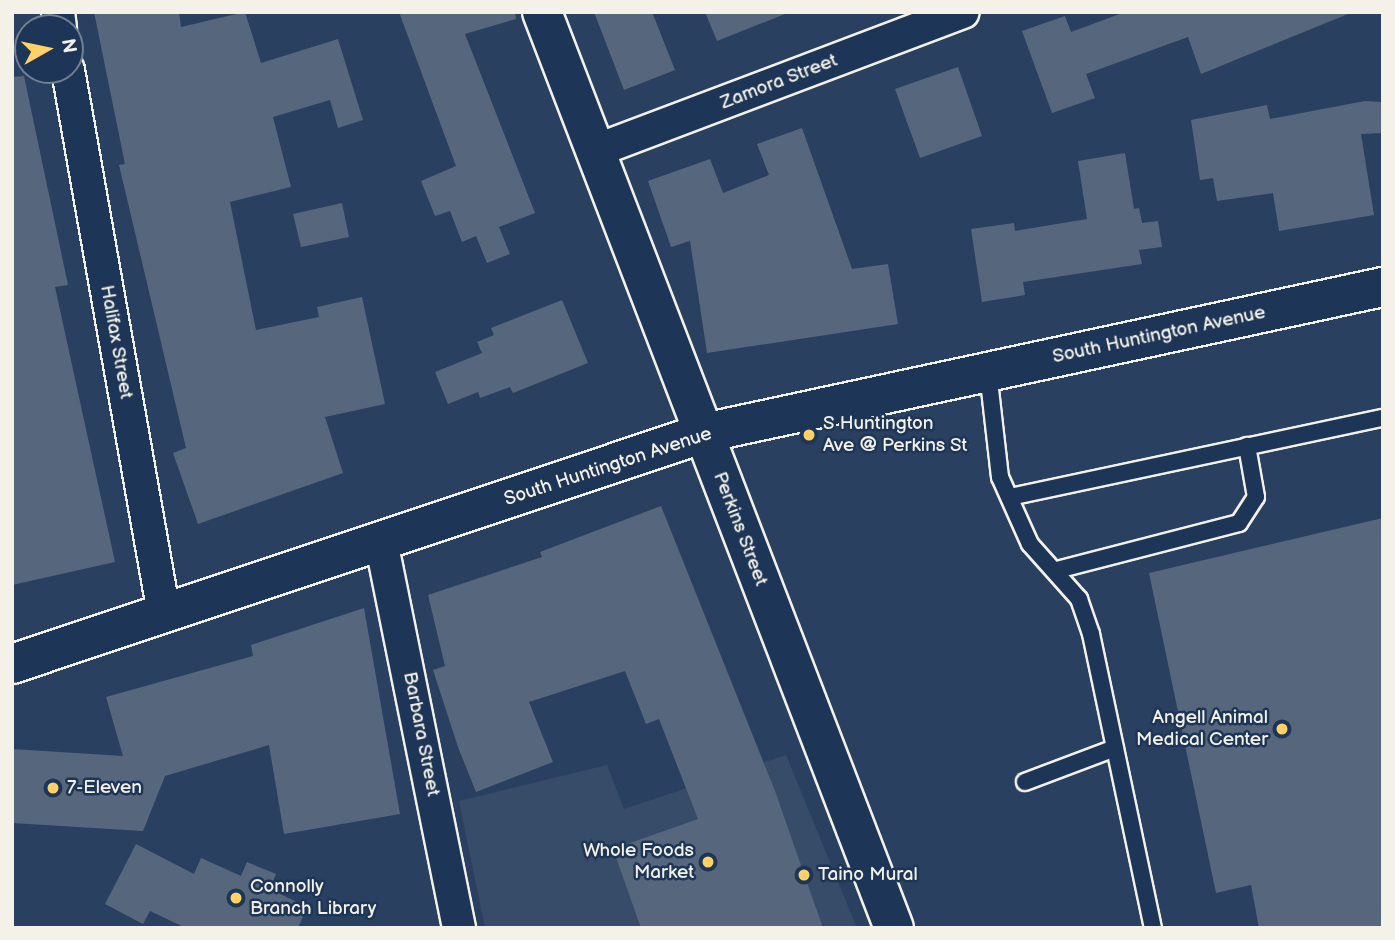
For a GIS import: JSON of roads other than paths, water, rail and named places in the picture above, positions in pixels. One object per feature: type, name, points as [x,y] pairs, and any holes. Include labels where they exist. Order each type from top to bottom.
[{"type":"main road","name":"Perkins Street","points":[[542,12],[894,928]]},
{"type":"main road","name":"South Huntington Avenue","points":[[12,664],[704,433],[1383,287]]},
{"type":"street","name":"Zamora Street","points":[[595,151],[962,12]]},
{"type":"street","name":"Halifax Street","points":[[70,84],[164,614]]},
{"type":"street","name":"Barbara Street","points":[[381,541],[459,928]]},
{"type":"lane","points":[[988,372],[1000,477],[1030,544],[1057,570],[1079,599],[1091,634],[1153,928]]},
{"type":"lane","points":[[1010,497],[1383,418]]},
{"type":"lane","points":[[1057,570],[1239,523],[1256,497],[1247,446]]},
{"type":"lane","points":[[1025,782],[1115,748]]},
{"type":"place","name":"S Huntington Ave @ Perkins St","points":[[809,435]]},
{"type":"place","name":"Angell Animal Medical Center","points":[[1282,729]]},
{"type":"place","name":"7-Eleven","points":[[53,788]]},
{"type":"place","name":"Whole Foods Market","points":[[708,862]]},
{"type":"place","name":"Taino Mural","points":[[804,875]]},
{"type":"place","name":"Connolly Branch Library","points":[[236,898]]}]
